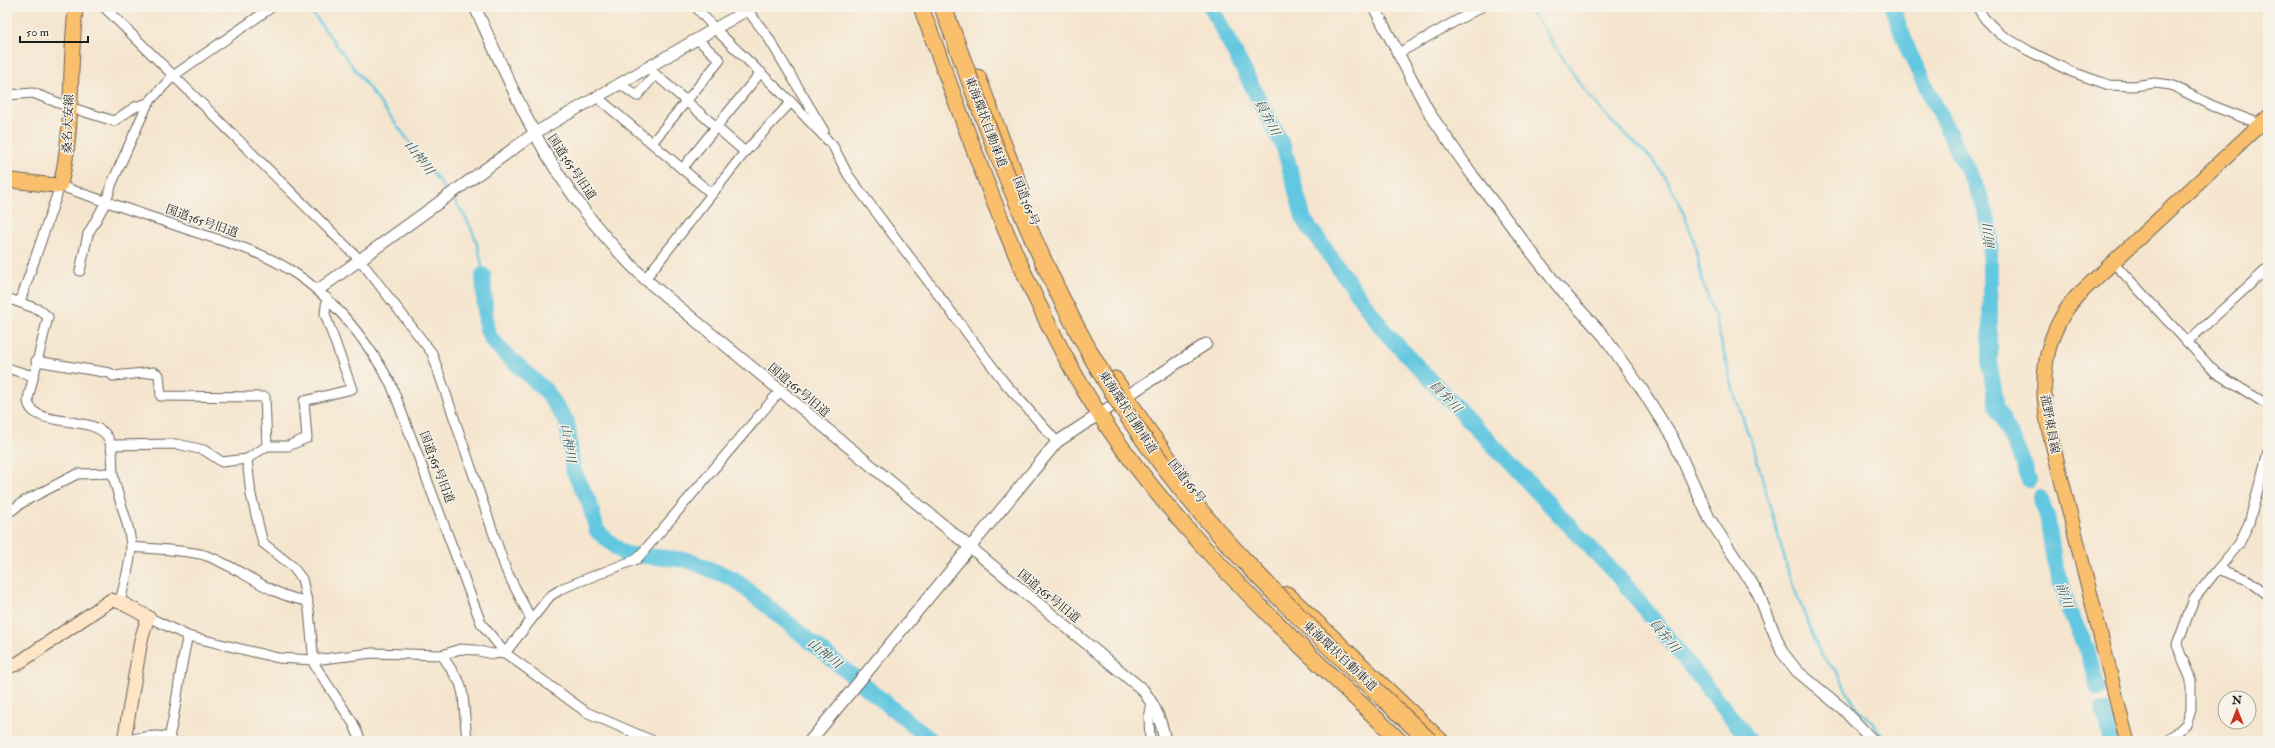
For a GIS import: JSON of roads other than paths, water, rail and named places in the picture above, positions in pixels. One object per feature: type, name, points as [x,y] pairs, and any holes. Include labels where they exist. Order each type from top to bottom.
[{"type":"highway","points":[[921,7],[991,194],[1020,263],[1077,379],[1099,413],[1156,490],[1225,569],[1262,609],[1400,741]]},
{"type":"highway","name":"東海環状自動車道","points":[[942,7],[1031,236],[1077,329],[1130,419],[1203,515],[1256,574],[1310,629],[1429,741]]},
{"type":"highway","name":"国道365号","points":[[951,7],[1044,245],[1084,325],[1125,395],[1173,464],[1238,544],[1269,576],[1441,741]]},
{"type":"main road","name":"桑名大安線","points":[[60,186],[67,160],[68,107],[76,7]]},
{"type":"main road","name":"菰野東員線","points":[[2127,741],[2049,430],[2043,384],[2045,358],[2057,325],[2077,296],[2265,121]]},
{"type":"main road","points":[[7,180],[60,186]]},
{"type":"main road","points":[[7,667],[17,664],[111,600],[120,602],[148,617],[141,640],[124,741]]},
{"type":"street","points":[[104,7],[360,260],[432,353],[506,570],[531,619]]},
{"type":"street","points":[[80,272],[88,234],[106,202],[112,183],[148,103],[173,76],[272,7]]},
{"type":"street","name":"国道365号旧道","points":[[475,7],[535,133],[571,190],[616,250],[645,279],[1143,690],[1152,703],[1163,725],[1165,741]]},
{"type":"street","points":[[696,7],[715,29],[761,72],[833,146]]},
{"type":"street","points":[[1374,7],[1397,54],[1430,114],[1474,176],[1557,285],[1603,335],[1641,388],[1673,439],[1709,518],[1758,593],[1782,652],[1796,671],[1843,709],[1873,741]]},
{"type":"street","points":[[1397,54],[1481,7]]},
{"type":"street","points":[[1977,7],[1985,19],[2000,34],[2029,51],[2072,72],[2109,85],[2134,86],[2155,83],[2171,85],[2213,106],[2265,121]]},
{"type":"street","points":[[318,290],[535,133],[620,84],[651,72],[746,8],[768,37],[852,180],[989,363],[1058,442]]},
{"type":"street","points":[[652,143],[720,60],[698,39]]},
{"type":"street","points":[[620,84],[637,96],[651,72]]},
{"type":"street","points":[[651,72],[745,152]]},
{"type":"street","points":[[682,168],[761,72]]},
{"type":"street","points":[[7,95],[33,93],[68,107],[114,121],[135,106],[148,103]]},
{"type":"street","points":[[597,97],[712,194]]},
{"type":"street","points":[[645,279],[745,152],[791,102]]},
{"type":"street","points":[[20,302],[60,186]]},
{"type":"street","name":"国道365号旧道","points":[[60,186],[252,251],[290,270],[327,298],[348,320],[372,351],[391,384],[481,623],[505,653],[586,712],[654,741]]},
{"type":"street","points":[[2113,262],[2187,342],[2222,377],[2268,405]]},
{"type":"street","points":[[2187,342],[2268,268]]},
{"type":"street","points":[[7,298],[40,310],[48,317],[28,398],[28,404],[32,411],[43,417],[76,422],[101,430],[107,436],[111,445],[113,473],[131,547],[120,602]]},
{"type":"street","points":[[111,445],[177,444],[204,450],[222,462],[247,459],[266,446],[288,446],[307,438],[304,401],[352,389],[325,314],[327,298]]},
{"type":"street","points":[[810,741],[1058,442],[1125,395],[1206,344]]},
{"type":"street","points":[[36,361],[110,373],[113,376],[154,372],[159,375],[161,396],[265,397],[266,446]]},
{"type":"street","points":[[7,368],[33,376]]},
{"type":"street","points":[[148,617],[188,636],[262,655],[314,660],[372,653],[442,654],[460,649],[475,650],[492,654],[505,653],[550,596],[563,588],[637,559],[780,391]]},
{"type":"street","points":[[2168,741],[2187,723],[2191,710],[2192,680],[2177,645],[2194,599],[2238,544],[2249,523],[2268,452]]},
{"type":"street","points":[[247,459],[251,494],[263,543],[297,571],[302,579],[308,601],[314,664],[347,714],[361,741]]},
{"type":"street","points":[[7,514],[23,502],[76,474],[113,473]]},
{"type":"street","points":[[131,547],[205,555],[235,568],[278,592],[299,600],[308,601]]},
{"type":"street","points":[[2218,569],[2248,580],[2268,595]]},
{"type":"street","points":[[124,741],[155,736],[172,739],[181,661],[188,636]]},
{"type":"street","points":[[442,654],[460,683],[463,695],[467,741]]},
{"type":"street","points":[[1150,741],[1149,718],[1152,703]]},
{"type":"waterway","name":"山神川","points":[[308,7],[447,192]]},
{"type":"waterway","name":"員弁川","points":[[1211,7],[1284,148],[1304,220],[1385,332],[1624,583],[1750,741]]},
{"type":"waterway","points":[[1526,7],[1540,24],[1583,88],[1609,119],[1650,157],[1665,177],[1680,204],[1694,240],[1702,280],[1716,321],[1734,393],[1755,453],[1790,578],[1820,653],[1839,675],[1847,692],[1857,707],[1889,741]]},
{"type":"waterway","name":"前川","points":[[1892,7],[1909,52],[1982,200],[1990,229],[1990,367],[1997,407],[2023,461],[2029,480]]},
{"type":"waterway","name":"山神川","points":[[452,198],[459,207],[474,234],[480,254],[483,275]]},
{"type":"waterway","name":"山神川","points":[[483,275],[486,327],[491,339],[503,352],[546,391],[567,422],[573,470],[589,502],[597,531],[624,554],[687,560],[734,579],[932,741]]},
{"type":"waterway","name":"前川","points":[[2040,498],[2047,515],[2054,561],[2070,613],[2087,649],[2098,689]]},
{"type":"waterway","name":"前川","points":[[2103,710],[2111,741]]}]
